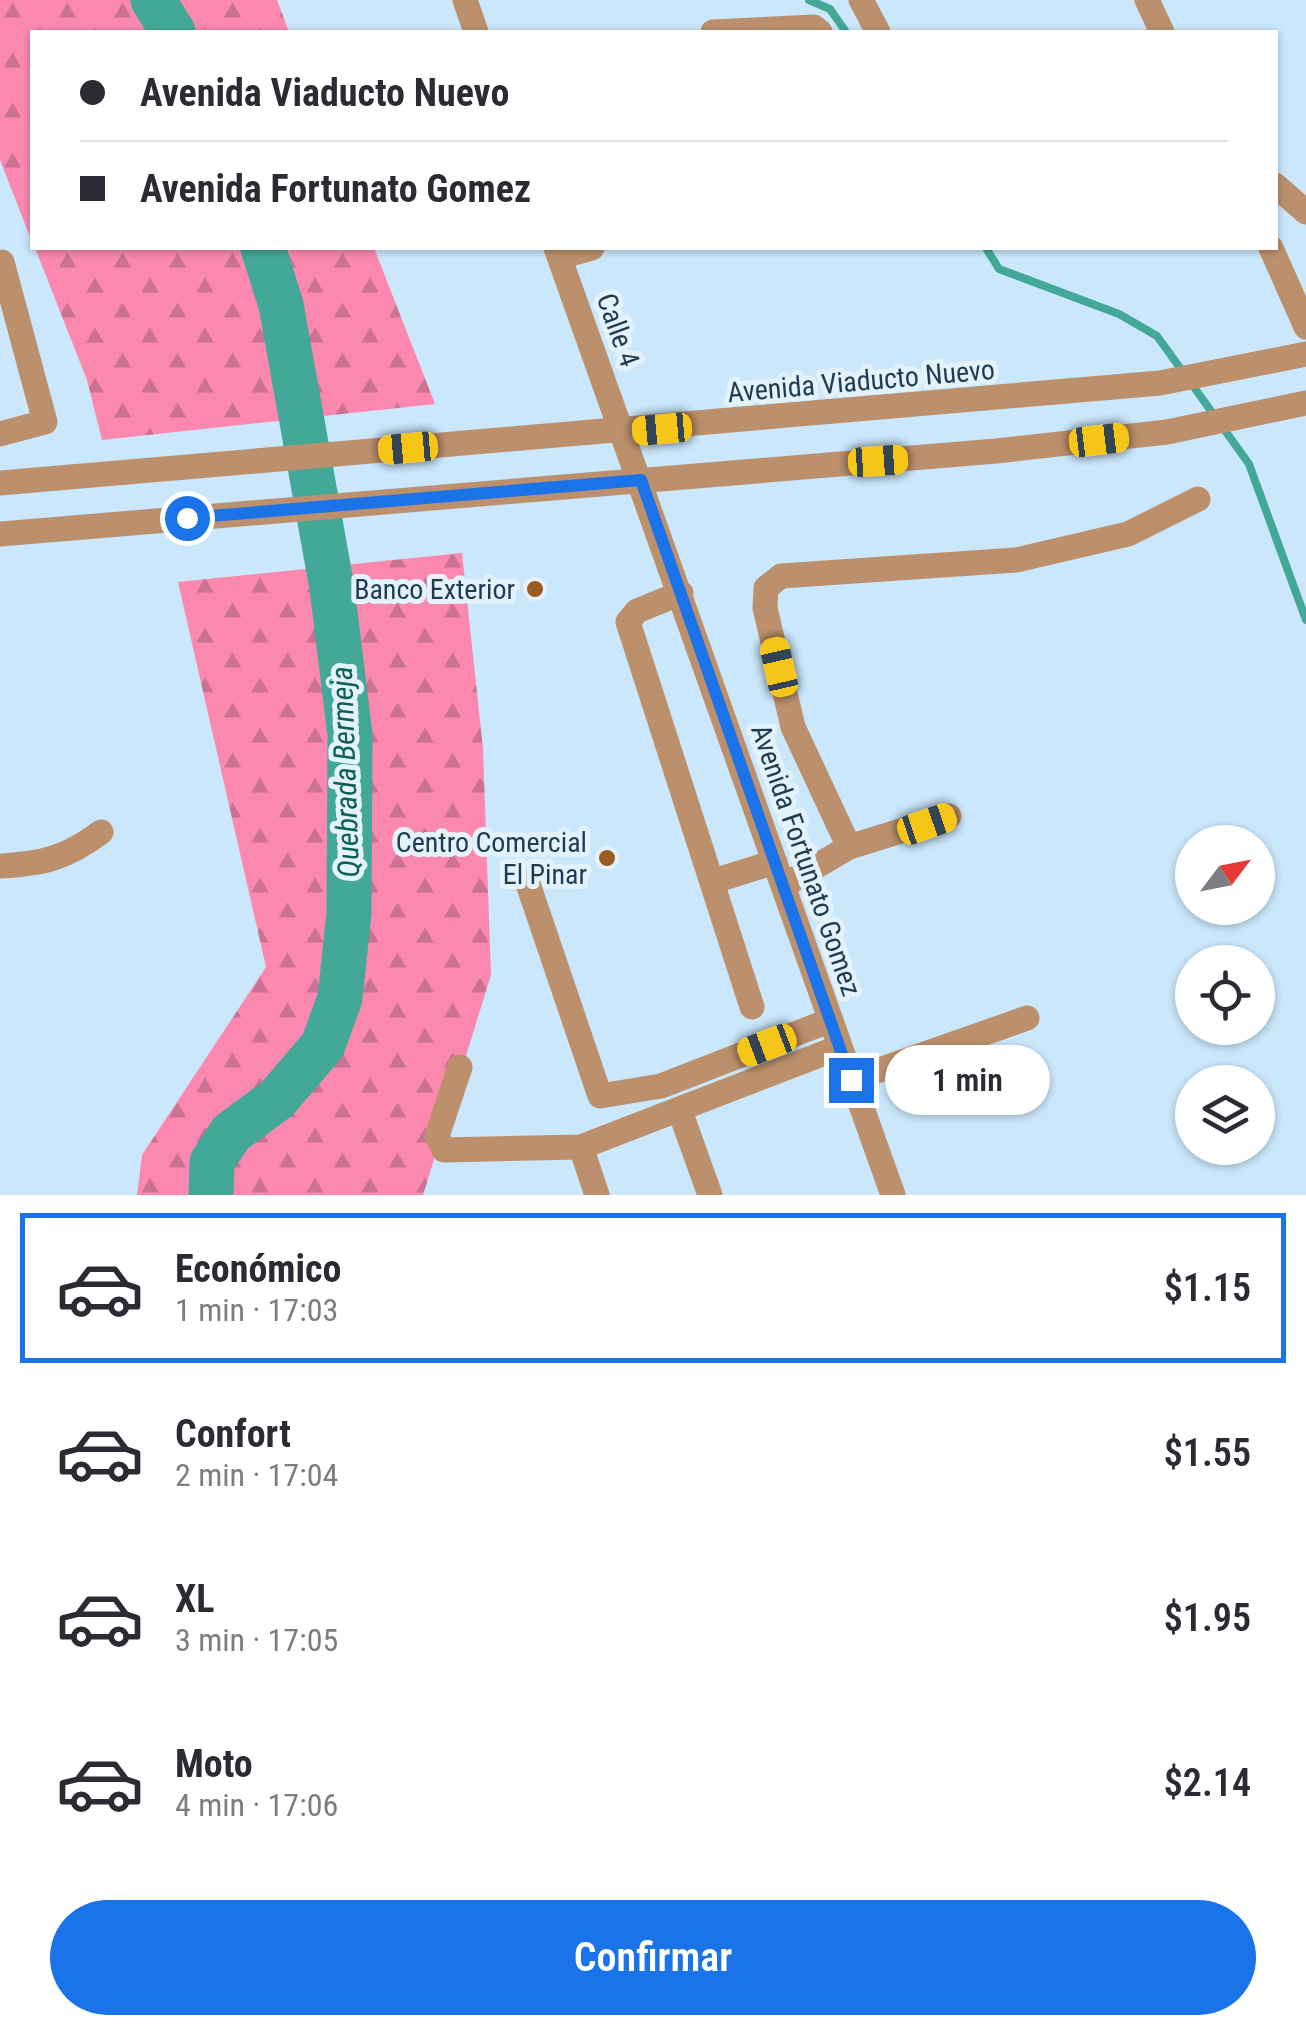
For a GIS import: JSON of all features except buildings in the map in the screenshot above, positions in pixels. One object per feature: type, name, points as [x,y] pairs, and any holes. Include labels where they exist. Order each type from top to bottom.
[{"type":"street","points":[[465,0],[475,30]]},
{"type":"street","points":[[861,0],[877,30]]},
{"type":"street","points":[[1148,0],[1161,30]]},
{"type":"street","points":[[739,30],[790,26],[818,30]]},
{"type":"street","points":[[1278,188],[1306,212]]},
{"type":"street","points":[[1273,250],[1306,327]]},
{"type":"street","name":"Calle 4","points":[[558,252],[623,433]]},
{"type":"street","points":[[0,434],[46,422],[1,260]]},
{"type":"street","name":"Avenida Viaducto Nuevo","points":[[0,483],[623,433],[1160,383],[1306,354]]},
{"type":"street","points":[[0,534],[996,452],[1167,432],[1306,403]]},
{"type":"street","name":"Avenida Fortunato Gomez","points":[[623,433],[892,1195]]},
{"type":"street","points":[[849,847],[794,727],[765,608],[766,588],[781,576],[1016,560],[1128,534],[1198,499]]},
{"type":"street","points":[[681,594],[636,611],[628,622],[752,1008]]},
{"type":"street","points":[[714,881],[779,874],[949,816]]},
{"type":"street","points":[[0,866],[45,864],[70,855],[101,832]]},
{"type":"street","points":[[527,881],[600,1096],[660,1086],[830,1020]]},
{"type":"street","points":[[851,1080],[1027,1018]]},
{"type":"street","points":[[460,1067],[437,1136],[444,1150],[581,1147],[840,1047]]},
{"type":"street","points":[[680,1111],[710,1195]]},
{"type":"street","points":[[581,1147],[596,1195]]},
{"type":"green space","points":[[0,0],[277,0],[288,30],[30,30],[30,237],[0,160]]},
{"type":"green space","points":[[36,250],[375,250],[435,404],[102,440],[87,380]]},
{"type":"green space","points":[[462,553],[483,749],[491,975],[423,1195],[137,1195],[142,1155],[266,967],[178,582]]},
{"type":"waterway","name":"Quebrada Bermeja","points":[[153,0],[172,30]]},
{"type":"waterway","points":[[809,0],[830,9],[845,30]]},
{"type":"waterway","name":"Quebrada Bermeja","points":[[211,1195],[212,1162],[231,1133],[277,1099],[323,1045],[340,998],[349,913],[350,735],[332,588],[281,305],[264,250]]},
{"type":"waterway","points":[[987,250],[999,269],[1119,314],[1157,336],[1183,372]]},
{"type":"waterway","points":[[1191,383],[1249,464],[1306,620]]},
{"type":"place","name":"Banco Exterior","points":[[535,589]]},
{"type":"place","name":"Centro Comercial El Pinar","points":[[607,858]]},
{"type":"route","points":[[187,518],[641,480],[851,1080]]}]
